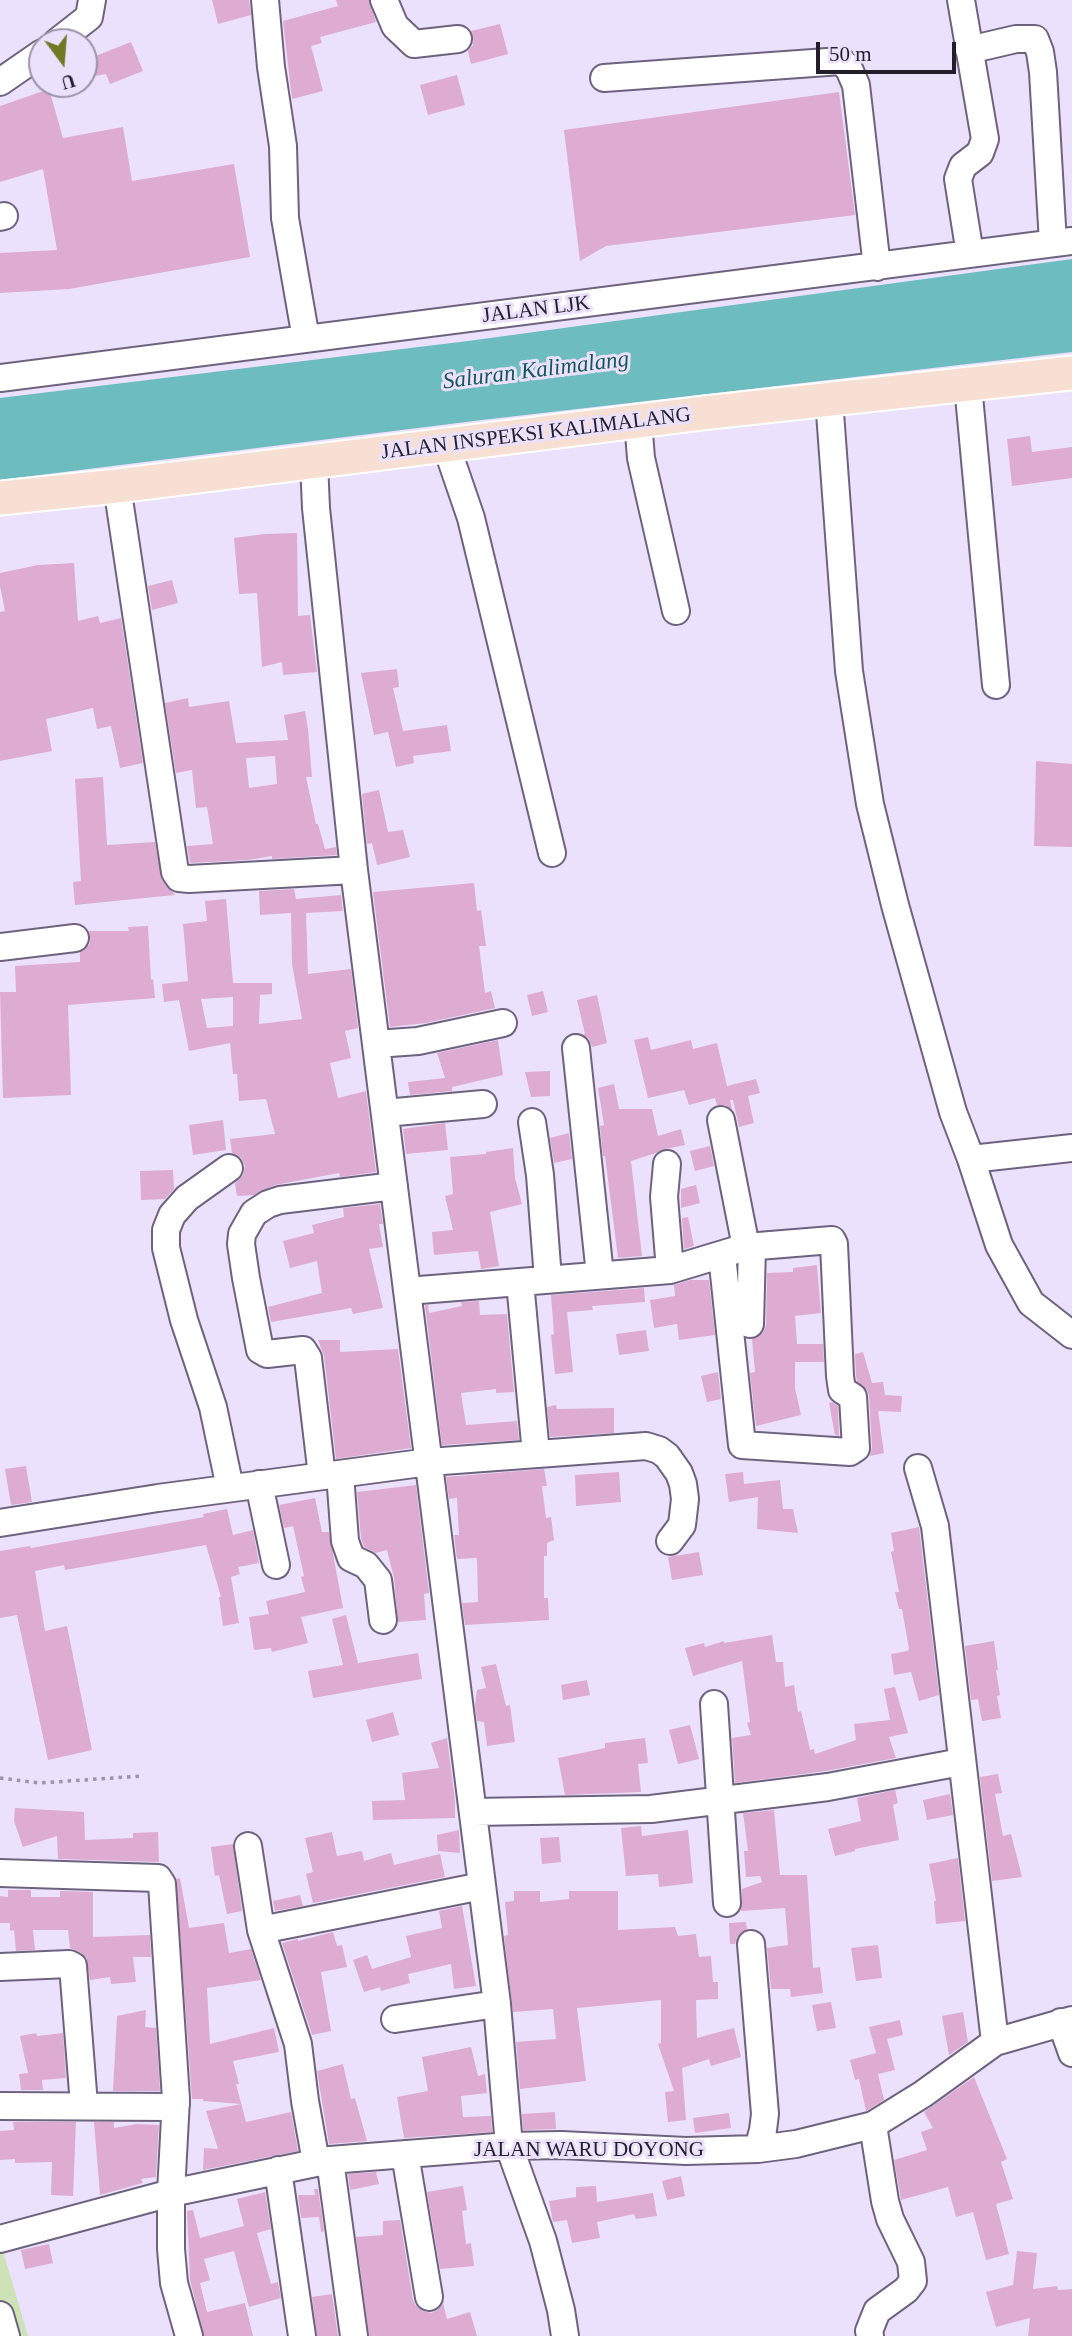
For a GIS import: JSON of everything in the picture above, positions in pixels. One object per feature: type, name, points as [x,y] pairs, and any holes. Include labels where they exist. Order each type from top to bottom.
[{"type":"main road","name":"JALAN INSPEKSI KALIMALANG","points":[[0,498],[117,486],[638,421],[1072,373]]},
{"type":"street","points":[[71,28],[90,8],[115,0]]},
{"type":"street","points":[[265,0],[271,67],[283,146],[285,218],[306,339]]},
{"type":"street","points":[[384,0],[395,26],[414,44],[458,39]]},
{"type":"street","points":[[961,0],[985,139],[980,153],[963,166],[957,179],[970,254]]},
{"type":"street","points":[[969,50],[1016,39],[1035,38],[1043,72],[1063,242]]},
{"type":"street","points":[[604,78],[841,61],[849,69],[856,85],[877,267]]},
{"type":"street","points":[[0,82],[28,62]]},
{"type":"street","name":"JALAN LJK","points":[[0,378],[1063,242]]},
{"type":"street","points":[[968,385],[996,685]]},
{"type":"street","points":[[829,399],[849,671],[870,804],[895,905],[953,1112],[999,1245],[1031,1303],[1072,1335]]},
{"type":"street","points":[[638,421],[641,458],[676,611]]},
{"type":"street","points":[[446,445],[471,518],[552,853]]},
{"type":"street","points":[[314,462],[316,508],[354,870],[497,2004],[509,2146],[542,2241],[561,2309],[565,2336]]},
{"type":"street","points":[[117,486],[176,873],[179,878],[354,870]]},
{"type":"street","points":[[0,947],[75,938]]},
{"type":"street","points":[[376,1044],[418,1041],[503,1023]]},
{"type":"street","points":[[576,1048],[600,1275]]},
{"type":"street","points":[[385,1113],[483,1104]]},
{"type":"street","points":[[721,1120],[750,1324]]},
{"type":"street","points":[[532,1122],[540,1175],[548,1279]]},
{"type":"street","points":[[971,1158],[1072,1148]]},
{"type":"street","points":[[667,1164],[664,1197],[670,1270]]},
{"type":"street","points":[[229,1168],[187,1198],[172,1216],[166,1230],[166,1248],[184,1320],[213,1407],[230,1488]]},
{"type":"street","points":[[383,1620],[378,1580],[366,1565],[351,1558],[345,1541],[309,1358],[303,1350],[267,1354],[261,1350],[241,1244],[254,1213],[268,1204],[280,1200],[394,1185]]},
{"type":"street","points":[[407,1291],[670,1270],[740,1250],[832,1240],[840,1376],[842,1390],[853,1397],[855,1406],[856,1448],[850,1452],[742,1445],[740,1250]]},
{"type":"street","points":[[520,1282],[536,1454]]},
{"type":"street","points":[[0,1523],[230,1488],[429,1462],[646,1446],[659,1450],[679,1473],[685,1499],[682,1525],[670,1541]]},
{"type":"street","points":[[918,1468],[934,1526],[995,2042]]},
{"type":"street","points":[[259,1484],[276,1565]]},
{"type":"street","points":[[714,1704],[727,1903]]},
{"type":"street","points":[[473,1812],[639,1810],[828,1787],[961,1762]]},
{"type":"street","points":[[248,1846],[261,1930],[298,2044],[305,2101],[323,2161],[354,2336]]},
{"type":"street","points":[[0,1873],[158,1878],[162,1884],[176,2104],[171,2249],[174,2283],[189,2336]]},
{"type":"street","points":[[261,1930],[482,1886]]},
{"type":"street","points":[[751,1944],[765,2114],[758,2149]]},
{"type":"street","points":[[0,1967],[73,1966],[84,2105]]},
{"type":"street","points":[[395,2019],[497,2004]]},
{"type":"street","points":[[1067,2021],[1072,2053]]},
{"type":"street","name":"JALAN WARU DOYONG","points":[[0,2239],[171,2193],[323,2161],[509,2146],[561,2145],[685,2151],[758,2149],[796,2144],[873,2125],[923,2094],[995,2042],[1067,2021]]},
{"type":"street","points":[[0,2106],[171,2108],[176,2104]]},
{"type":"street","points":[[870,2336],[869,2331],[877,2311],[906,2290],[913,2281],[911,2262],[887,2210],[873,2125]]},
{"type":"street","points":[[405,2154],[429,2297]]},
{"type":"street","points":[[278,2170],[302,2336]]},
{"type":"street","points":[[0,2315],[6,2336]]},
{"type":"path","points":[[0,1778],[39,1783],[142,1776]]},
{"type":"shaded area","points":[[1,2244],[28,2336],[0,2336]]},
{"type":"water","name":"Saluran Kalimalang","points":[[1072,259],[1072,352],[482,420],[0,480],[0,398],[468,341]]},
{"type":"building","points":[[212,0],[249,0],[251,15],[218,24]]},
{"type":"building","points":[[336,0],[369,0],[376,22],[320,37],[322,43],[311,46],[323,91],[292,99],[283,21],[338,6]]},
{"type":"building","points":[[500,24],[508,54],[471,64],[468,51],[473,45],[471,31]]},
{"type":"building","points":[[131,42],[143,71],[110,84],[106,74],[98,75],[98,55]]},
{"type":"building","points":[[457,75],[465,105],[428,115],[420,85]]},
{"type":"building","points":[[839,92],[855,215],[606,246],[580,261],[564,130]]},
{"type":"building","points":[[28,96],[52,98],[63,138],[123,127],[132,181],[234,164],[250,257],[69,289],[0,293],[0,253],[57,250],[43,169],[0,182],[0,106]]},
{"type":"building","points":[[1030,436],[1032,452],[1072,447],[1072,478],[1012,486],[1007,439]]},
{"type":"building","points":[[297,533],[298,616],[310,615],[317,672],[283,675],[282,662],[262,667],[257,593],[239,594],[234,538]]},
{"type":"building","points":[[74,563],[78,621],[98,616],[100,623],[121,618],[143,763],[120,768],[111,726],[97,729],[93,708],[46,719],[52,751],[0,761],[0,612],[5,611],[0,573],[38,565]]},
{"type":"building","points":[[172,580],[178,603],[152,610],[148,586]]},
{"type":"building","points":[[397,669],[399,687],[393,688],[403,731],[447,725],[451,751],[413,756],[414,763],[396,767],[388,732],[374,735],[361,673]]},
{"type":"building","points":[[188,698],[189,707],[229,701],[236,743],[288,740],[284,715],[305,711],[312,777],[306,777],[316,824],[325,849],[336,847],[337,855],[272,859],[272,856],[190,863],[187,846],[213,844],[207,807],[196,808],[192,770],[176,773],[165,703]],"holes":[[[275,756],[277,784],[249,788],[246,758]]]},
{"type":"building","points":[[1036,761],[1072,764],[1072,847],[1034,846]]},
{"type":"building","points":[[103,777],[107,845],[155,842],[162,880],[175,895],[75,905],[73,882],[81,881],[75,779]]},
{"type":"building","points":[[379,790],[388,832],[403,830],[410,857],[377,865],[372,843],[367,844],[362,794]]},
{"type":"building","points":[[474,883],[477,911],[481,910],[486,946],[479,946],[485,993],[491,991],[495,1008],[426,1023],[390,1027],[373,892]]},
{"type":"building","points":[[294,889],[296,899],[341,895],[343,911],[306,913],[308,974],[351,969],[358,1028],[345,1031],[351,1058],[330,1063],[338,1098],[366,1091],[376,1172],[340,1177],[339,1173],[275,1185],[254,1195],[237,1196],[235,1183],[243,1175],[245,1166],[241,1158],[232,1153],[230,1139],[275,1134],[266,1099],[239,1101],[237,1074],[233,1074],[230,1043],[189,1051],[179,1000],[164,1002],[162,984],[188,981],[183,924],[207,921],[205,901],[226,899],[233,983],[272,983],[272,994],[260,995],[259,1024],[302,1019],[292,964],[291,913],[260,915],[259,891]],"holes":[[[233,997],[233,1026],[207,1028],[201,999]]]},
{"type":"building","points":[[148,926],[151,980],[153,979],[155,998],[68,1005],[71,1095],[3,1098],[0,992],[16,992],[15,966],[80,962],[80,952],[90,944],[89,931],[129,931],[128,927]]},
{"type":"building","points":[[543,991],[548,1012],[532,1016],[527,995]]},
{"type":"building","points":[[597,995],[607,1043],[592,1047],[583,1034],[577,1000]]},
{"type":"building","points":[[648,1037],[651,1050],[691,1040],[693,1049],[717,1043],[727,1086],[756,1079],[760,1093],[748,1096],[754,1123],[739,1127],[733,1100],[730,1100],[732,1109],[717,1105],[715,1098],[689,1105],[684,1090],[648,1098],[634,1040]]},
{"type":"building","points":[[498,1040],[503,1075],[452,1087],[452,1091],[410,1095],[408,1082],[445,1078],[437,1053]]},
{"type":"building","points":[[550,1071],[550,1096],[531,1097],[525,1072]]},
{"type":"building","points":[[614,1084],[619,1109],[652,1109],[658,1136],[681,1129],[685,1145],[631,1161],[642,1256],[618,1258],[603,1156],[600,1126],[604,1125],[598,1088]]},
{"type":"building","points":[[223,1120],[226,1150],[193,1155],[189,1125]]},
{"type":"building","points":[[445,1123],[448,1150],[406,1154],[403,1129]]},
{"type":"building","points":[[569,1133],[572,1159],[554,1163],[550,1138]]},
{"type":"building","points":[[710,1146],[714,1166],[695,1171],[690,1151]]},
{"type":"building","points":[[513,1148],[515,1178],[522,1204],[490,1212],[499,1266],[481,1269],[478,1251],[434,1255],[432,1232],[453,1230],[445,1196],[453,1194],[450,1157],[486,1154]]},
{"type":"building","points":[[173,1170],[174,1189],[165,1199],[141,1200],[140,1171]]},
{"type":"building","points":[[696,1185],[700,1203],[681,1208],[681,1189]]},
{"type":"building","points":[[380,1204],[383,1224],[379,1224],[383,1247],[369,1249],[383,1308],[353,1314],[351,1308],[271,1322],[268,1307],[322,1293],[317,1261],[290,1268],[283,1241],[314,1233],[312,1225],[344,1217],[343,1208]]},
{"type":"building","points":[[688,1217],[694,1246],[684,1249],[682,1218]]},
{"type":"building","points":[[817,1265],[821,1313],[795,1316],[797,1344],[823,1344],[824,1362],[795,1362],[795,1388],[801,1415],[756,1426],[750,1373],[755,1372],[752,1339],[763,1333],[766,1325],[767,1273],[793,1272],[793,1268]]},
{"type":"building","points":[[690,1280],[709,1280],[715,1335],[679,1340],[677,1324],[654,1328],[650,1300],[675,1296],[674,1285]]},
{"type":"building","points":[[644,1288],[645,1302],[592,1306],[593,1310],[567,1312],[573,1372],[555,1374],[551,1295]]},
{"type":"building","points":[[479,1301],[480,1315],[507,1314],[514,1392],[496,1393],[496,1389],[461,1393],[466,1425],[517,1421],[519,1440],[442,1445],[425,1305],[428,1305],[429,1313],[462,1306],[461,1302]]},
{"type":"building","points":[[646,1330],[649,1351],[619,1355],[616,1334]]},
{"type":"building","points":[[318,1340],[340,1340],[340,1352],[398,1349],[411,1448],[336,1459],[324,1356]]},
{"type":"building","points":[[863,1352],[872,1383],[883,1382],[885,1395],[902,1396],[901,1412],[878,1411],[884,1453],[870,1456],[872,1447],[869,1395],[857,1381],[856,1375],[855,1354]]},
{"type":"building","points":[[718,1372],[721,1399],[707,1402],[701,1376]]},
{"type":"building","points":[[829,1403],[838,1406],[839,1436],[835,1435]]},
{"type":"building","points":[[556,1405],[557,1409],[614,1408],[614,1433],[550,1437],[547,1407]]},
{"type":"building","points":[[26,1466],[32,1502],[11,1505],[5,1469]]},
{"type":"building","points":[[544,1469],[547,1486],[542,1486],[546,1518],[551,1517],[554,1540],[547,1543],[547,1556],[544,1556],[544,1598],[548,1598],[549,1620],[465,1625],[462,1603],[478,1602],[477,1558],[457,1559],[454,1535],[459,1535],[457,1498],[449,1499],[446,1477]]},
{"type":"building","points":[[619,1472],[621,1502],[576,1506],[575,1475]]},
{"type":"building","points":[[743,1472],[744,1484],[780,1480],[783,1509],[793,1509],[798,1533],[757,1529],[758,1497],[729,1502],[725,1474]]},
{"type":"building","points":[[416,1485],[429,1593],[424,1594],[426,1620],[398,1622],[394,1578],[387,1550],[376,1553],[364,1547],[357,1492]]},
{"type":"building","points":[[315,1498],[322,1532],[329,1532],[343,1608],[301,1617],[308,1643],[272,1652],[271,1648],[254,1650],[249,1617],[269,1614],[266,1601],[305,1592],[293,1526],[284,1528],[279,1505]]},
{"type":"building","points":[[227,1509],[233,1535],[253,1530],[259,1563],[238,1567],[240,1574],[231,1577],[239,1623],[223,1626],[221,1597],[206,1545],[65,1570],[64,1565],[35,1571],[45,1631],[67,1626],[92,1750],[48,1760],[17,1615],[0,1618],[0,1551],[31,1548],[204,1517],[203,1514]]},
{"type":"building","points":[[919,1527],[939,1695],[919,1701],[911,1672],[894,1675],[891,1654],[909,1649],[902,1609],[899,1609],[895,1592],[899,1592],[891,1552],[894,1551],[891,1533]]},
{"type":"building","points":[[699,1552],[703,1575],[672,1580],[668,1557]]},
{"type":"building","points":[[346,1615],[358,1663],[418,1653],[422,1679],[313,1698],[308,1671],[343,1665],[332,1619]]},
{"type":"building","points":[[772,1635],[776,1662],[783,1662],[785,1687],[794,1685],[798,1712],[801,1711],[810,1750],[814,1749],[815,1754],[856,1740],[854,1724],[890,1720],[884,1689],[895,1687],[908,1733],[889,1737],[896,1758],[826,1771],[735,1783],[732,1738],[751,1735],[747,1723],[750,1722],[742,1661],[693,1676],[685,1648],[704,1643],[705,1647],[724,1641]]},
{"type":"building","points":[[994,1641],[1001,1718],[982,1721],[978,1699],[971,1700],[965,1646]]},
{"type":"building","points":[[496,1664],[506,1706],[510,1705],[515,1742],[487,1746],[484,1722],[477,1721],[475,1705],[477,1690],[486,1688],[481,1667]]},
{"type":"building","points":[[587,1680],[590,1695],[563,1700],[561,1685]]},
{"type":"building","points":[[393,1712],[399,1735],[372,1742],[366,1720]]},
{"type":"building","points":[[690,1725],[699,1759],[678,1764],[669,1730]]},
{"type":"building","points":[[447,1738],[455,1818],[373,1820],[372,1801],[405,1800],[402,1773],[439,1768],[431,1743]]},
{"type":"building","points":[[645,1738],[648,1763],[638,1764],[641,1792],[565,1795],[558,1758],[605,1748],[605,1743]]},
{"type":"building","points":[[998,1774],[1002,1793],[995,1794],[1003,1836],[1011,1834],[1022,1877],[992,1881],[980,1777]]},
{"type":"building","points":[[895,1790],[898,1803],[893,1805],[899,1840],[835,1856],[828,1829],[861,1821],[857,1798]]},
{"type":"building","points":[[950,1794],[953,1815],[927,1820],[923,1800]]},
{"type":"building","points":[[15,1808],[84,1812],[85,1840],[133,1838],[133,1833],[158,1832],[159,1862],[58,1859],[57,1836],[23,1847],[14,1821]]},
{"type":"building","points":[[774,1810],[780,1875],[807,1875],[813,1968],[820,1967],[823,1993],[791,1997],[790,1989],[771,1989],[767,1948],[788,1945],[785,1908],[741,1911],[742,1889],[762,1882],[760,1876],[746,1877],[744,1851],[748,1851],[743,1813]]},
{"type":"building","points":[[641,1826],[642,1836],[688,1830],[693,1883],[659,1887],[658,1874],[626,1876],[621,1828]]},
{"type":"building","points":[[459,1830],[460,1853],[438,1851],[437,1835]]},
{"type":"building","points":[[332,1832],[337,1856],[362,1851],[364,1861],[391,1853],[394,1865],[440,1854],[445,1877],[313,1903],[306,1874],[313,1872],[305,1838]]},
{"type":"building","points":[[559,1837],[561,1862],[542,1864],[540,1838]]},
{"type":"building","points":[[233,1844],[242,1911],[227,1914],[219,1875],[215,1876],[211,1847]]},
{"type":"building","points":[[958,1858],[965,1921],[936,1924],[936,1901],[929,1864]]},
{"type":"building","points":[[180,1878],[189,1928],[224,1923],[229,1953],[251,1949],[261,1980],[207,1988],[210,2044],[274,2028],[279,2052],[233,2061],[239,2084],[236,2084],[246,2122],[291,2112],[298,2151],[203,2170],[204,2148],[218,2149],[206,2111],[241,2104],[192,2099],[176,1879]]},
{"type":"building","points":[[8,1890],[31,1890],[31,1897],[60,1897],[60,1891],[93,1892],[93,1937],[150,1935],[151,1957],[133,1957],[136,1982],[111,1984],[110,1977],[90,1980],[86,1958],[70,1948],[68,1930],[33,1930],[35,1950],[16,1951],[14,1930],[10,1931],[10,1923],[0,1923],[0,1896],[8,1897]]},
{"type":"building","points":[[514,1891],[540,1891],[540,1902],[569,1899],[569,1891],[618,1891],[618,1930],[675,1927],[678,1936],[696,1934],[699,1957],[711,1956],[713,1982],[718,1982],[718,1999],[696,2000],[697,2038],[734,2028],[741,2057],[711,2066],[709,2059],[682,2068],[686,2120],[668,2122],[665,2092],[674,2091],[658,2044],[661,2043],[661,2000],[577,2008],[586,2081],[520,2089],[516,2042],[556,2039],[553,2009],[513,2012],[504,1936],[508,1935],[505,1902],[514,1901]]},
{"type":"building","points":[[300,1895],[303,1906],[275,1911],[273,1901]]},
{"type":"building","points":[[462,1906],[476,1986],[454,1989],[451,1964],[408,1974],[410,1983],[381,1991],[380,1987],[364,1992],[353,1960],[367,1955],[372,1969],[411,1957],[406,1936],[442,1928],[439,1911]]},
{"type":"building","points":[[746,1922],[747,1929],[737,1937],[735,1944],[730,1944],[729,1923]]},
{"type":"building","points":[[333,1932],[337,1946],[342,1945],[347,1967],[321,1972],[331,2031],[312,2035],[282,1943]]},
{"type":"building","points":[[878,1945],[882,1978],[856,1981],[851,1948]]},
{"type":"building","points":[[831,2002],[836,2028],[817,2031],[812,2005]]},
{"type":"building","points":[[146,2010],[145,2027],[156,2028],[160,2091],[113,2091],[117,2016]]},
{"type":"building","points":[[963,2012],[968,2042],[949,2055],[942,2016]]},
{"type":"building","points":[[900,2020],[903,2035],[887,2039],[895,2070],[878,2074],[884,2100],[866,2111],[859,2079],[855,2080],[850,2060],[876,2053],[869,2027]]},
{"type":"building","points":[[36,2033],[37,2036],[63,2033],[66,2078],[42,2080],[43,2090],[21,2090],[19,2074],[28,2073],[20,2036]]},
{"type":"building","points":[[471,2047],[478,2076],[485,2074],[487,2093],[461,2096],[463,2117],[491,2116],[492,2132],[404,2138],[397,2097],[428,2091],[422,2057]]},
{"type":"building","points":[[343,2064],[351,2099],[355,2098],[367,2141],[329,2144],[317,2071]]},
{"type":"building","points":[[974,2077],[1007,2159],[1001,2162],[1013,2199],[996,2204],[1009,2254],[986,2260],[973,2212],[956,2217],[948,2187],[901,2200],[894,2160],[927,2150],[921,2132],[933,2128],[924,2112]]},
{"type":"building","points":[[555,2112],[556,2129],[523,2130],[522,2114]]},
{"type":"building","points":[[729,2113],[731,2128],[695,2133],[693,2118]]},
{"type":"building","points":[[13,2122],[76,2122],[73,2196],[51,2195],[52,2162],[15,2163],[15,2159],[0,2160],[0,2131],[14,2130]]},
{"type":"building","points":[[94,2122],[114,2122],[114,2128],[137,2124],[159,2125],[156,2177],[141,2179],[143,2183],[100,2195]]},
{"type":"building","points":[[376,2172],[379,2184],[350,2190],[348,2174]]},
{"type":"building","points":[[681,2176],[685,2196],[667,2200],[662,2181]]},
{"type":"building","points":[[463,2186],[467,2210],[462,2211],[466,2244],[471,2243],[474,2266],[440,2269],[427,2192]]},
{"type":"building","points":[[596,2186],[597,2202],[653,2193],[657,2216],[636,2219],[634,2214],[597,2222],[600,2238],[572,2243],[567,2220],[553,2222],[549,2201],[576,2197],[576,2187]]},
{"type":"building","points":[[314,2189],[318,2189],[324,2231],[321,2232],[319,2217],[301,2218],[298,2195],[315,2195]]},
{"type":"building","points":[[265,2192],[271,2229],[257,2233],[271,2284],[278,2282],[281,2298],[249,2307],[234,2251],[204,2259],[210,2280],[200,2283],[207,2312],[245,2303],[253,2336],[204,2336],[190,2280],[187,2211],[193,2210],[200,2238],[244,2226],[237,2199]]},
{"type":"building","points":[[400,2220],[416,2306],[431,2313],[438,2310],[443,2303],[447,2319],[470,2312],[477,2336],[369,2336],[356,2237],[383,2235],[383,2221]]},
{"type":"building","points":[[49,2244],[53,2263],[25,2269],[21,2250]]},
{"type":"building","points":[[1017,2251],[1037,2253],[1033,2289],[1057,2286],[1058,2290],[1072,2289],[1072,2336],[1028,2336],[1030,2318],[996,2327],[986,2292],[1013,2285]]},
{"type":"building","points":[[332,2294],[338,2336],[317,2336],[312,2297]]}]
